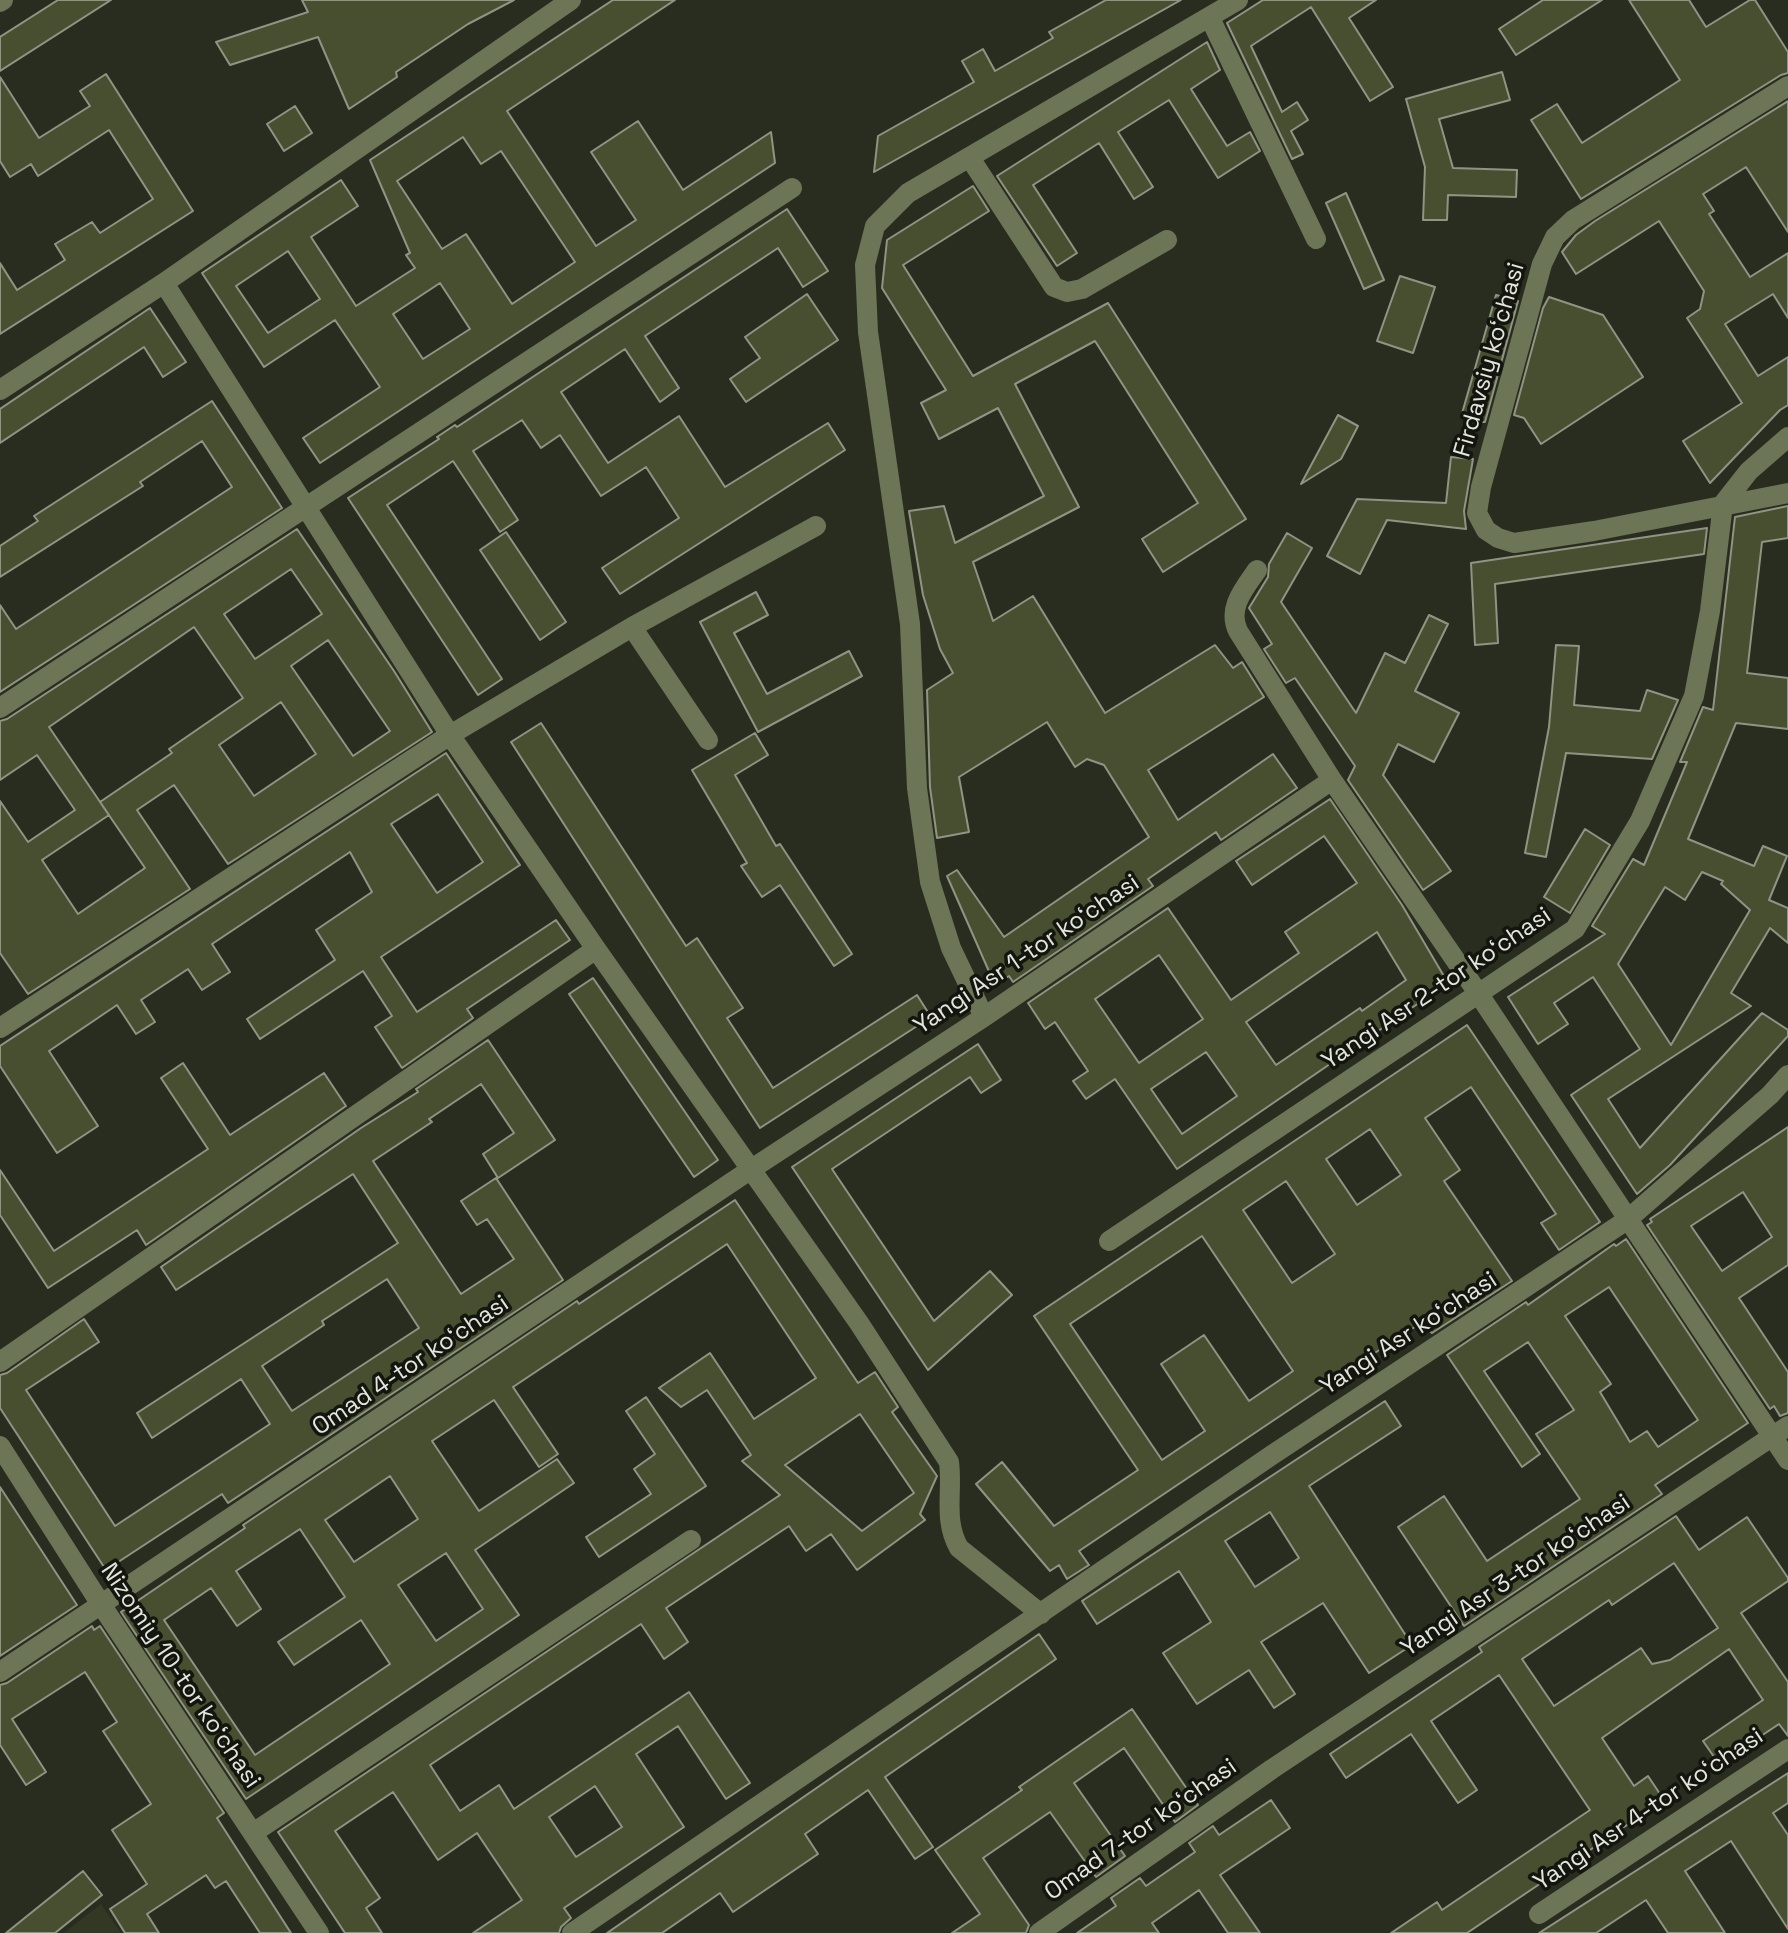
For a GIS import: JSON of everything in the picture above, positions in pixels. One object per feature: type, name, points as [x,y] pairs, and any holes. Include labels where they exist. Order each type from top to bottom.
[{"type":"street","points":[[0,390],[164,283],[571,0]]},
{"type":"street","points":[[984,1017],[951,948],[930,882],[925,851],[917,788],[910,624],[868,332],[865,265],[875,226],[908,193],[1238,0]]},
{"type":"street","points":[[1210,18],[1316,239]]},
{"type":"street","name":"Firdavsiy koʻchasi","points":[[1788,86],[1573,220],[1555,237],[1542,264],[1481,487],[1477,513],[1486,530],[1514,543],[1594,531],[1788,493]]},
{"type":"street","points":[[970,158],[1054,287],[1067,292],[1082,289],[1167,240]]},
{"type":"street","points":[[0,708],[792,188]]},
{"type":"street","points":[[164,283],[450,735],[859,1323],[949,1462],[949,1521],[959,1548],[1041,1614]]},
{"type":"street","points":[[1723,504],[1749,471],[1788,437]]},
{"type":"street","name":"Yangi Asr 2-tor koʻchasi","points":[[1109,1241],[1575,929],[1640,821],[1694,696],[1710,611],[1723,504]]},
{"type":"street","points":[[0,1028],[450,735],[632,627],[816,526]]},
{"type":"street","points":[[1257,570],[1235,606],[1234,624],[1332,780],[1478,993],[1627,1220],[1780,1432],[1788,1460]]},
{"type":"street","points":[[632,627],[708,740]]},
{"type":"street","name":"Yangi Asr 1-tor koʻchasi","points":[[750,1170],[984,1017],[1332,780]]},
{"type":"street","points":[[0,1362],[596,949]]},
{"type":"street","name":"Yangi Asr koʻchasi","points":[[572,1933],[1272,1455],[1627,1220],[1770,1095],[1788,1075]]},
{"type":"street","name":"Omad 4-tor koʻchasi","points":[[0,1672],[750,1170]]},
{"type":"street","name":"Yangi Asr 3-tor koʻchasi","points":[[1272,1769],[1780,1432]]},
{"type":"street","name":"Nizomiy 10-tor koʻchasi","points":[[0,1446],[319,1933]]},
{"type":"street","points":[[253,1833],[691,1540]]},
{"type":"street","name":"Yangi Asr 4-tor koʻchasi","points":[[1539,1914],[1788,1749]]},
{"type":"street","name":"Omad 7-tor koʻchasi","points":[[1039,1933],[1272,1769]]},
{"type":"shaded area","points":[[101,1904],[121,1933],[64,1933]]},
{"type":"building","points":[[58,0],[111,0],[0,71],[0,37]]},
{"type":"building","points":[[302,0],[514,0],[468,24],[396,72],[397,77],[349,109],[318,37],[230,65],[216,42],[308,12]]},
{"type":"building","points":[[613,0],[675,0],[507,111],[596,246],[636,220],[591,152],[638,121],[683,190],[771,132],[775,163],[320,463],[303,438],[380,387],[335,320],[264,367],[202,273],[341,180],[358,206],[311,237],[356,306],[415,268],[406,255],[410,253],[370,160]],"holes":[[[463,137],[481,164],[501,151],[575,262],[512,304],[466,234],[442,249],[397,181]],[[288,251],[320,299],[268,333],[236,286]],[[440,283],[470,329],[423,359],[393,314]]]},
{"type":"building","points":[[1106,0],[1181,0],[874,172],[878,136],[974,82],[962,61],[983,49],[995,71],[1053,38],[1049,32]]},
{"type":"building","points":[[1263,0],[1376,0],[1349,18],[1393,87],[1370,101],[1311,7],[1251,46],[1282,112],[1297,102],[1308,120],[1291,131],[1303,154],[1292,159],[1227,23]]},
{"type":"building","points":[[1543,0],[1602,0],[1516,55],[1499,29]]},
{"type":"building","points":[[1629,0],[1689,0],[1706,27],[1750,0],[1755,0],[1788,52],[1788,73],[1581,199],[1531,120],[1557,104],[1582,143],[1680,80]]},
{"type":"building","points":[[1207,42],[1220,70],[1191,89],[1227,146],[1250,132],[1260,151],[1218,178],[1169,100],[1118,132],[1153,187],[1134,199],[1099,143],[1033,185],[1077,253],[1057,266],[997,176]]},
{"type":"building","points":[[1502,72],[1510,100],[1439,119],[1453,168],[1517,170],[1516,197],[1448,195],[1447,220],[1423,220],[1425,167],[1406,99]]},
{"type":"building","points":[[106,74],[193,211],[0,334],[0,263],[17,290],[65,260],[55,244],[92,222],[100,233],[153,199],[109,130],[38,176],[31,164],[10,177],[0,161],[0,77],[39,138],[90,106],[80,91]]},
{"type":"building","points":[[1788,101],[1788,232],[1746,167],[1703,194],[1714,211],[1709,214],[1750,277],[1788,253],[1788,318],[1773,294],[1725,324],[1758,376],[1788,357],[1788,405],[1710,483],[1683,441],[1742,403],[1687,318],[1700,309],[1704,291],[1659,221],[1576,274],[1562,252],[1576,235],[1595,221]]},
{"type":"building","points":[[295,106],[312,133],[284,151],[267,124]]},
{"type":"building","points":[[973,186],[989,211],[903,265],[973,376],[1108,303],[1246,519],[1163,572],[1142,539],[1198,503],[1095,341],[1015,384],[1079,507],[973,562],[993,621],[1033,596],[1105,713],[1215,645],[1233,668],[1242,662],[1264,697],[1148,770],[1178,820],[1273,754],[1297,788],[1221,840],[1216,832],[1148,879],[1153,886],[1013,982],[1009,976],[995,985],[947,876],[957,870],[1004,937],[1149,837],[1104,765],[1087,759],[1075,767],[1047,722],[959,777],[969,832],[937,838],[930,787],[927,690],[953,673],[940,649],[923,595],[909,511],[944,506],[955,543],[1044,496],[998,408],[939,439],[921,403],[946,390],[882,288],[887,240]]},
{"type":"building","points":[[1346,193],[1384,280],[1364,289],[1326,203]]},
{"type":"building","points":[[787,209],[828,271],[803,287],[778,248],[645,336],[679,388],[660,402],[625,349],[561,392],[608,463],[679,416],[725,487],[828,423],[845,450],[620,594],[602,568],[679,518],[646,467],[601,496],[560,435],[541,448],[522,420],[473,451],[518,520],[500,532],[453,461],[387,505],[502,679],[478,695],[348,498]]},
{"type":"building","points":[[1400,276],[1435,287],[1413,353],[1377,341]]},
{"type":"building","points":[[807,294],[838,340],[746,402],[730,379],[760,358],[745,337]]},
{"type":"building","points":[[1496,295],[1518,301],[1485,422],[1477,422],[1461,417]]},
{"type":"building","points":[[1549,297],[1603,315],[1643,377],[1541,444],[1524,418],[1514,415],[1543,308]]},
{"type":"building","points":[[150,308],[186,362],[163,377],[144,347],[0,443],[0,409]]},
{"type":"building","points":[[212,401],[282,508],[0,692],[0,605],[16,629],[232,487],[202,441],[140,482],[143,486],[0,577],[0,546],[38,521],[34,516]]},
{"type":"building","points":[[1338,415],[1358,426],[1341,459],[1301,484]]},
{"type":"building","points":[[1451,457],[1473,459],[1464,511],[1466,529],[1387,520],[1360,574],[1327,556],[1357,499],[1446,503]]},
{"type":"building","points":[[1788,506],[1788,538],[1762,542],[1747,673],[1788,678],[1788,729],[1736,723],[1688,839],[1754,866],[1763,846],[1787,856],[1769,900],[1788,908],[1788,943],[1770,928],[1731,993],[1751,1006],[1608,1099],[1640,1148],[1762,1013],[1788,1030],[1788,1036],[1670,1165],[1637,1194],[1571,1095],[1640,1049],[1593,977],[1554,1003],[1568,1024],[1538,1044],[1508,997],[1605,934],[1592,926],[1633,859],[1644,865],[1687,762],[1680,762],[1703,707],[1713,710],[1735,517]],"holes":[[[1702,872],[1723,881],[1721,884],[1750,910],[1671,1045],[1618,964],[1665,887],[1685,900]]]},
{"type":"building","points":[[1707,528],[1704,554],[1495,584],[1498,643],[1475,645],[1471,563]]},
{"type":"building","points":[[297,529],[432,732],[228,864],[174,785],[137,810],[190,889],[28,994],[0,953],[0,801],[28,842],[75,810],[37,755],[0,780],[0,721]],"holes":[[[291,569],[322,614],[255,659],[224,614]],[[194,627],[243,698],[169,749],[172,753],[100,802],[49,727]],[[328,640],[390,731],[353,756],[291,666]],[[281,702],[316,754],[254,796],[219,745]],[[109,815],[145,868],[78,914],[42,860]]]},
{"type":"building","points":[[506,532],[566,622],[540,640],[480,550]]},
{"type":"building","points":[[1287,533],[1312,548],[1281,602],[1356,713],[1385,653],[1405,663],[1429,615],[1448,624],[1415,691],[1459,713],[1434,762],[1398,744],[1383,775],[1451,871],[1423,890],[1348,780],[1355,766],[1295,678],[1286,683],[1264,649],[1272,644],[1249,608],[1268,577],[1269,564]]},
{"type":"building","points":[[756,592],[768,615],[734,633],[767,694],[849,651],[862,676],[758,732],[700,622]]},
{"type":"building","points":[[1556,645],[1579,646],[1574,705],[1640,711],[1647,690],[1678,700],[1652,759],[1566,753],[1546,857],[1525,853],[1549,727]]},
{"type":"building","points":[[541,723],[686,946],[697,938],[743,1008],[727,1018],[773,1088],[917,995],[931,1017],[760,1128],[511,742]]},
{"type":"building","points":[[755,733],[768,755],[735,775],[776,846],[780,844],[852,954],[834,966],[780,885],[762,897],[741,866],[747,863],[692,770]]},
{"type":"building","points":[[446,753],[520,865],[381,957],[417,1012],[556,920],[570,940],[467,1009],[473,1018],[402,1068],[375,1027],[392,1016],[363,971],[260,1039],[247,1019],[335,960],[316,930],[372,892],[350,852],[212,944],[230,972],[202,990],[188,969],[141,1000],[155,1022],[136,1034],[117,1005],[49,1051],[98,1126],[57,1153],[0,1066],[0,1046]],"holes":[[[438,794],[483,862],[437,893],[391,824]]]},
{"type":"building","points":[[1330,799],[1402,905],[1448,983],[1177,1169],[1115,1079],[1086,1099],[1073,1081],[1088,1071],[1055,1022],[1045,1029],[1028,1003],[1168,908],[1231,1000],[1299,953],[1285,932],[1357,883],[1324,836],[1252,885],[1236,861]],"holes":[[[1377,932],[1406,980],[1276,1065],[1246,1022]],[[1159,955],[1203,1019],[1139,1063],[1095,999]],[[1206,1052],[1237,1096],[1182,1134],[1151,1089]]]},
{"type":"building","points":[[1585,829],[1610,845],[1570,913],[1544,897]]},
{"type":"building","points":[[593,978],[718,1160],[694,1177],[569,994]]},
{"type":"building","points":[[1467,1025],[1600,1222],[1559,1250],[1541,1223],[1556,1214],[1471,1087],[1425,1118],[1460,1170],[1444,1181],[1512,1281],[1432,1333],[1421,1323],[1350,1369],[1079,1551],[1089,1565],[1067,1579],[1059,1565],[1050,1571],[976,1484],[1002,1462],[1054,1526],[1138,1470],[1034,1316]],"holes":[[[1370,1129],[1401,1175],[1357,1205],[1326,1159]],[[1286,1181],[1335,1254],[1292,1283],[1243,1210]],[[1202,1236],[1293,1371],[1249,1401],[1204,1335],[1161,1364],[1205,1431],[1162,1460],[1070,1324]]]},
{"type":"building","points":[[488,1040],[555,1140],[498,1178],[483,1154],[514,1133],[481,1084],[429,1119],[432,1122],[373,1161],[461,1294],[514,1259],[487,1219],[477,1225],[461,1201],[496,1178],[563,1280],[228,1503],[222,1494],[106,1570],[0,1408],[0,1375],[84,1319],[99,1342],[26,1390],[115,1526],[270,1424],[241,1379],[152,1438],[137,1413],[398,1243],[353,1174],[176,1290],[161,1267],[418,1092],[416,1089]],"holes":[[[387,1279],[419,1328],[292,1411],[262,1366],[324,1325],[322,1321]]]},
{"type":"building","points":[[978,1044],[1001,1080],[981,1093],[970,1077],[832,1169],[934,1321],[990,1271],[1012,1295],[928,1370],[792,1167]]},
{"type":"building","points":[[183,1063],[230,1135],[324,1073],[346,1106],[146,1245],[137,1230],[48,1288],[0,1215],[0,1170],[54,1251],[208,1149],[161,1078]]},
{"type":"building","points":[[1788,1127],[1788,1265],[1739,1298],[1788,1372],[1788,1413],[1780,1416],[1774,1406],[1770,1409],[1647,1225],[1652,1222],[1650,1219]],"holes":[[[1743,1192],[1772,1237],[1722,1271],[1691,1226]]]},
{"type":"building","points":[[735,1200],[858,1383],[875,1372],[898,1407],[892,1412],[937,1476],[920,1514],[925,1520],[857,1570],[831,1534],[806,1551],[789,1526],[666,1608],[688,1642],[664,1659],[641,1624],[430,1765],[460,1811],[499,1785],[514,1809],[689,1692],[750,1783],[726,1799],[678,1726],[636,1754],[684,1827],[564,1908],[571,1918],[559,1933],[473,1933],[522,1900],[477,1833],[438,1860],[393,1792],[335,1831],[380,1898],[366,1908],[382,1933],[345,1933],[278,1832],[780,1495],[742,1461],[751,1455],[707,1390],[681,1407],[659,1388],[710,1353],[754,1419],[816,1378],[727,1244],[513,1387],[558,1454],[539,1467],[494,1400],[432,1441],[479,1511],[557,1459],[574,1483],[475,1550],[519,1615],[246,1799],[121,1612],[245,1528],[243,1525],[577,1301],[579,1304]],"holes":[[[860,1414],[914,1493],[862,1531],[785,1465]],[[390,1476],[418,1519],[354,1562],[325,1520]],[[300,1529],[345,1597],[278,1642],[294,1665],[361,1620],[390,1664],[255,1755],[164,1620],[211,1588],[237,1626],[261,1609],[236,1571]],[[446,1553],[483,1609],[436,1641],[398,1585]],[[595,1786],[622,1827],[576,1857],[549,1817]]]},
{"type":"building","points":[[1626,1239],[1748,1423],[1655,1485],[1662,1494],[1464,1626],[1398,1527],[1444,1496],[1487,1561],[1580,1499],[1536,1434],[1574,1410],[1528,1342],[1484,1371],[1540,1454],[1522,1467],[1447,1355],[1526,1302],[1528,1305],[1614,1244],[1616,1246]],"holes":[[[1609,1287],[1698,1420],[1658,1447],[1647,1431],[1630,1442],[1600,1392],[1611,1384],[1565,1316]]]},
{"type":"building","points":[[646,1397],[706,1486],[599,1557],[586,1537],[651,1494],[634,1469],[655,1454],[626,1411]]},
{"type":"building","points":[[1385,1401],[1401,1426],[1309,1486],[1412,1645],[1369,1673],[1323,1603],[1261,1642],[1295,1694],[1274,1708],[1249,1670],[1197,1704],[1163,1653],[1211,1622],[1179,1571],[1097,1624],[1082,1601]],"holes":[[[1270,1512],[1299,1558],[1255,1587],[1225,1541]]]},
{"type":"building","points":[[0,1487],[77,1605],[0,1656]]},
{"type":"building","points":[[1676,1516],[1699,1550],[1747,1517],[1788,1578],[1788,1581],[1741,1613],[1788,1682],[1788,1736],[1779,1724],[1719,1764],[1703,1741],[1763,1700],[1729,1649],[1602,1738],[1634,1786],[1648,1776],[1664,1800],[1467,1933],[1391,1933],[1437,1902],[1442,1910],[1590,1810],[1499,1675],[1431,1721],[1477,1790],[1458,1803],[1411,1734],[1346,1778],[1330,1754],[1482,1652],[1479,1647]],"holes":[[[1674,1563],[1718,1628],[1670,1660],[1652,1664],[1641,1648],[1554,1706],[1522,1659],[1609,1600],[1612,1605]]]},
{"type":"building","points":[[92,1626],[94,1630],[100,1626],[224,1813],[217,1818],[291,1933],[260,1933],[226,1881],[215,1888],[206,1875],[147,1914],[159,1933],[125,1933],[110,1909],[147,1884],[112,1830],[151,1804],[103,1731],[117,1722],[85,1672],[12,1719],[46,1772],[26,1785],[0,1745],[0,1685]]},
{"type":"building","points":[[1039,1634],[1056,1659],[885,1777],[933,1847],[915,1859],[868,1790],[805,1834],[818,1854],[733,1912],[720,1893],[662,1933],[607,1933]]},
{"type":"building","points":[[1132,1709],[1198,1805],[1175,1822],[1124,1748],[1074,1783],[1125,1856],[1096,1877],[1050,1812],[983,1858],[1029,1925],[1026,1933],[952,1933],[980,1914],[935,1850]]},
{"type":"building","points":[[1788,1773],[1788,1803],[1773,1813],[1788,1835],[1788,1929],[1731,1841],[1685,1871],[1725,1933],[1668,1933],[1646,1900],[1596,1933],[1539,1933]]},
{"type":"building","points":[[1271,1800],[1290,1828],[1220,1875],[1260,1933],[1228,1933],[1199,1890],[1152,1923],[1159,1933],[1077,1933],[1116,1906],[1111,1898],[1140,1878],[1146,1886],[1195,1852],[1189,1843],[1213,1826],[1219,1835]]},
{"type":"building","points":[[83,1871],[102,1895],[55,1933],[6,1933]]}]
